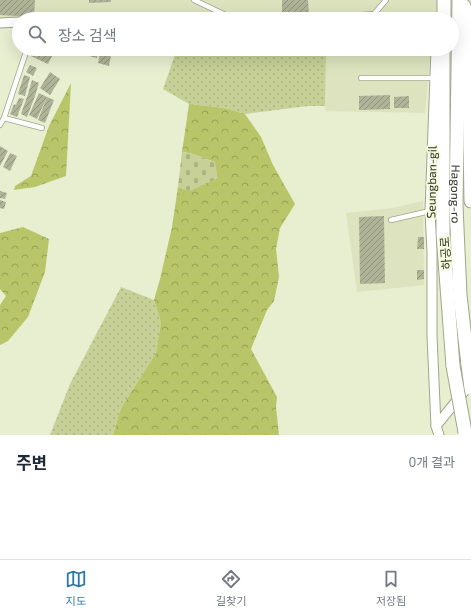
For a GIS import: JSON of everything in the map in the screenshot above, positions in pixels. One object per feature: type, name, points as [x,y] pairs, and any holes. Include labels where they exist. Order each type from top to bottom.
[{"type":"street","points":[[461,0],[468,23],[471,201]]},
{"type":"street","name":"Hagong-ro","points":[[461,0],[456,206],[460,295],[471,388]]},
{"type":"street","points":[[0,23],[12,22]]},
{"type":"street","name":"Seungban-gil","points":[[436,56],[430,211],[432,252],[432,336],[436,426],[439,435]]},
{"type":"street","name":"하공로","points":[[443,56],[443,234],[453,366],[465,434]]},
{"type":"street","points":[[436,426],[471,383]]},
{"type":"lane","points":[[194,0],[219,12]]},
{"type":"lane","points":[[376,12],[386,0]]},
{"type":"lane","points":[[0,125],[4,118],[25,56]]},
{"type":"lane","points":[[361,78],[435,78]]},
{"type":"lane","points":[[4,118],[42,128]]},
{"type":"lane","points":[[391,220],[430,211]]},
{"type":"shaded area","points":[[0,0],[440,0],[440,12],[12,12],[12,20],[0,22]]},
{"type":"shaded area","points":[[326,56],[430,56],[425,113],[326,111]]},
{"type":"shaded area","points":[[423,201],[424,285],[357,292],[346,213],[393,208]]},
{"type":"green space","points":[[175,56],[326,56],[325,106],[308,106],[245,114],[224,108],[189,104],[163,89]]},
{"type":"green space","points":[[71,83],[66,176],[35,187],[14,190],[15,186],[31,176],[49,126]]},
{"type":"green space","points":[[189,104],[224,108],[245,114],[261,137],[273,165],[295,204],[280,228],[276,249],[279,277],[274,301],[267,310],[251,349],[277,397],[276,407],[279,435],[113,435],[121,408],[156,353],[161,322],[154,300],[172,227],[178,187],[190,191],[215,162],[193,154],[182,152]]},
{"type":"green space","points":[[182,152],[193,154],[215,162],[218,178],[190,191],[178,187]]},
{"type":"green space","points":[[23,227],[49,239],[45,272],[28,317],[8,341],[0,345],[0,305],[6,296],[0,289],[0,233]]},
{"type":"green space","points":[[121,287],[154,300],[161,322],[156,353],[121,408],[113,435],[50,435],[70,384]]},
{"type":"building","points":[[0,0],[35,0],[34,12],[12,12],[12,16],[0,15]]},
{"type":"building","points":[[89,0],[111,0],[111,2],[89,3]]},
{"type":"building","points":[[282,0],[308,0],[309,12],[282,12]]},
{"type":"building","points":[[31,56],[52,56],[48,64]]},
{"type":"building","points":[[100,56],[111,56],[109,66],[98,63]]},
{"type":"building","points":[[30,65],[37,68],[33,76],[26,72]]},
{"type":"building","points":[[50,72],[60,79],[50,95],[40,88]]},
{"type":"building","points":[[24,75],[30,77],[25,96],[18,94]]},
{"type":"building","points":[[32,80],[39,83],[27,117],[21,114]]},
{"type":"building","points":[[39,93],[47,97],[37,119],[29,115]]},
{"type":"building","points":[[390,95],[390,109],[359,110],[359,96]]},
{"type":"building","points":[[409,96],[409,108],[394,108],[394,97]]},
{"type":"building","points":[[47,97],[54,100],[45,123],[38,120]]},
{"type":"building","points":[[19,98],[24,99],[17,117],[10,114],[14,104],[16,105]]},
{"type":"building","points":[[0,146],[8,151],[0,166]]},
{"type":"building","points":[[10,153],[17,156],[10,171],[3,167]]},
{"type":"building","points":[[0,191],[7,193],[5,199],[0,198]]},
{"type":"building","points":[[0,200],[6,202],[4,209],[0,208]]},
{"type":"building","points":[[384,216],[385,283],[360,284],[359,217]]},
{"type":"building","points":[[418,237],[424,237],[424,249],[417,249]]},
{"type":"building","points":[[417,270],[424,270],[424,279],[417,280]]}]
